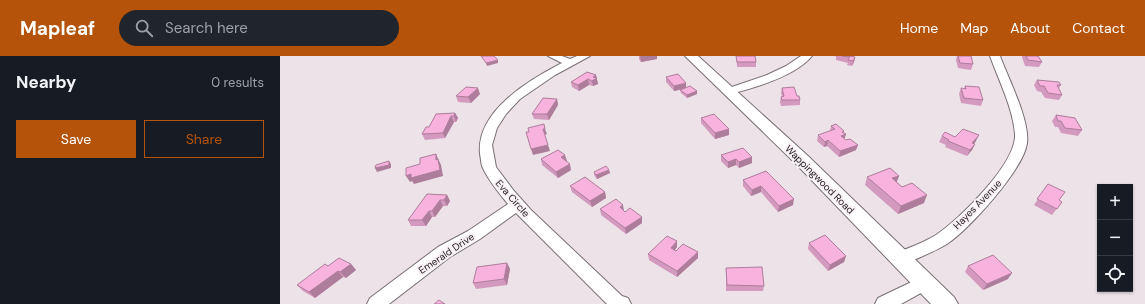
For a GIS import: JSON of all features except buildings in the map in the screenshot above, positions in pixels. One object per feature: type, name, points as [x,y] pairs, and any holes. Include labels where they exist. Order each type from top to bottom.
[{"type":"main road","name":"Wappingwood Road","points":[[691,56],[802,160],[946,304]]},
{"type":"street","points":[[553,56],[570,63]]},
{"type":"street","name":"Eva Circle","points":[[585,56],[570,63],[523,91],[511,101],[494,121],[485,141],[488,164],[501,186],[518,205],[616,301],[622,304]]},
{"type":"street","points":[[730,91],[776,76],[795,66],[807,56]]},
{"type":"street","name":"Hayes Avenue","points":[[900,259],[942,239],[972,211],[996,185],[1014,161],[1021,143],[1020,126],[995,56]]},
{"type":"street","name":"Emerald Drive","points":[[376,304],[444,252],[474,235],[518,205]]},
{"type":"street","points":[[884,304],[924,283]]}]
